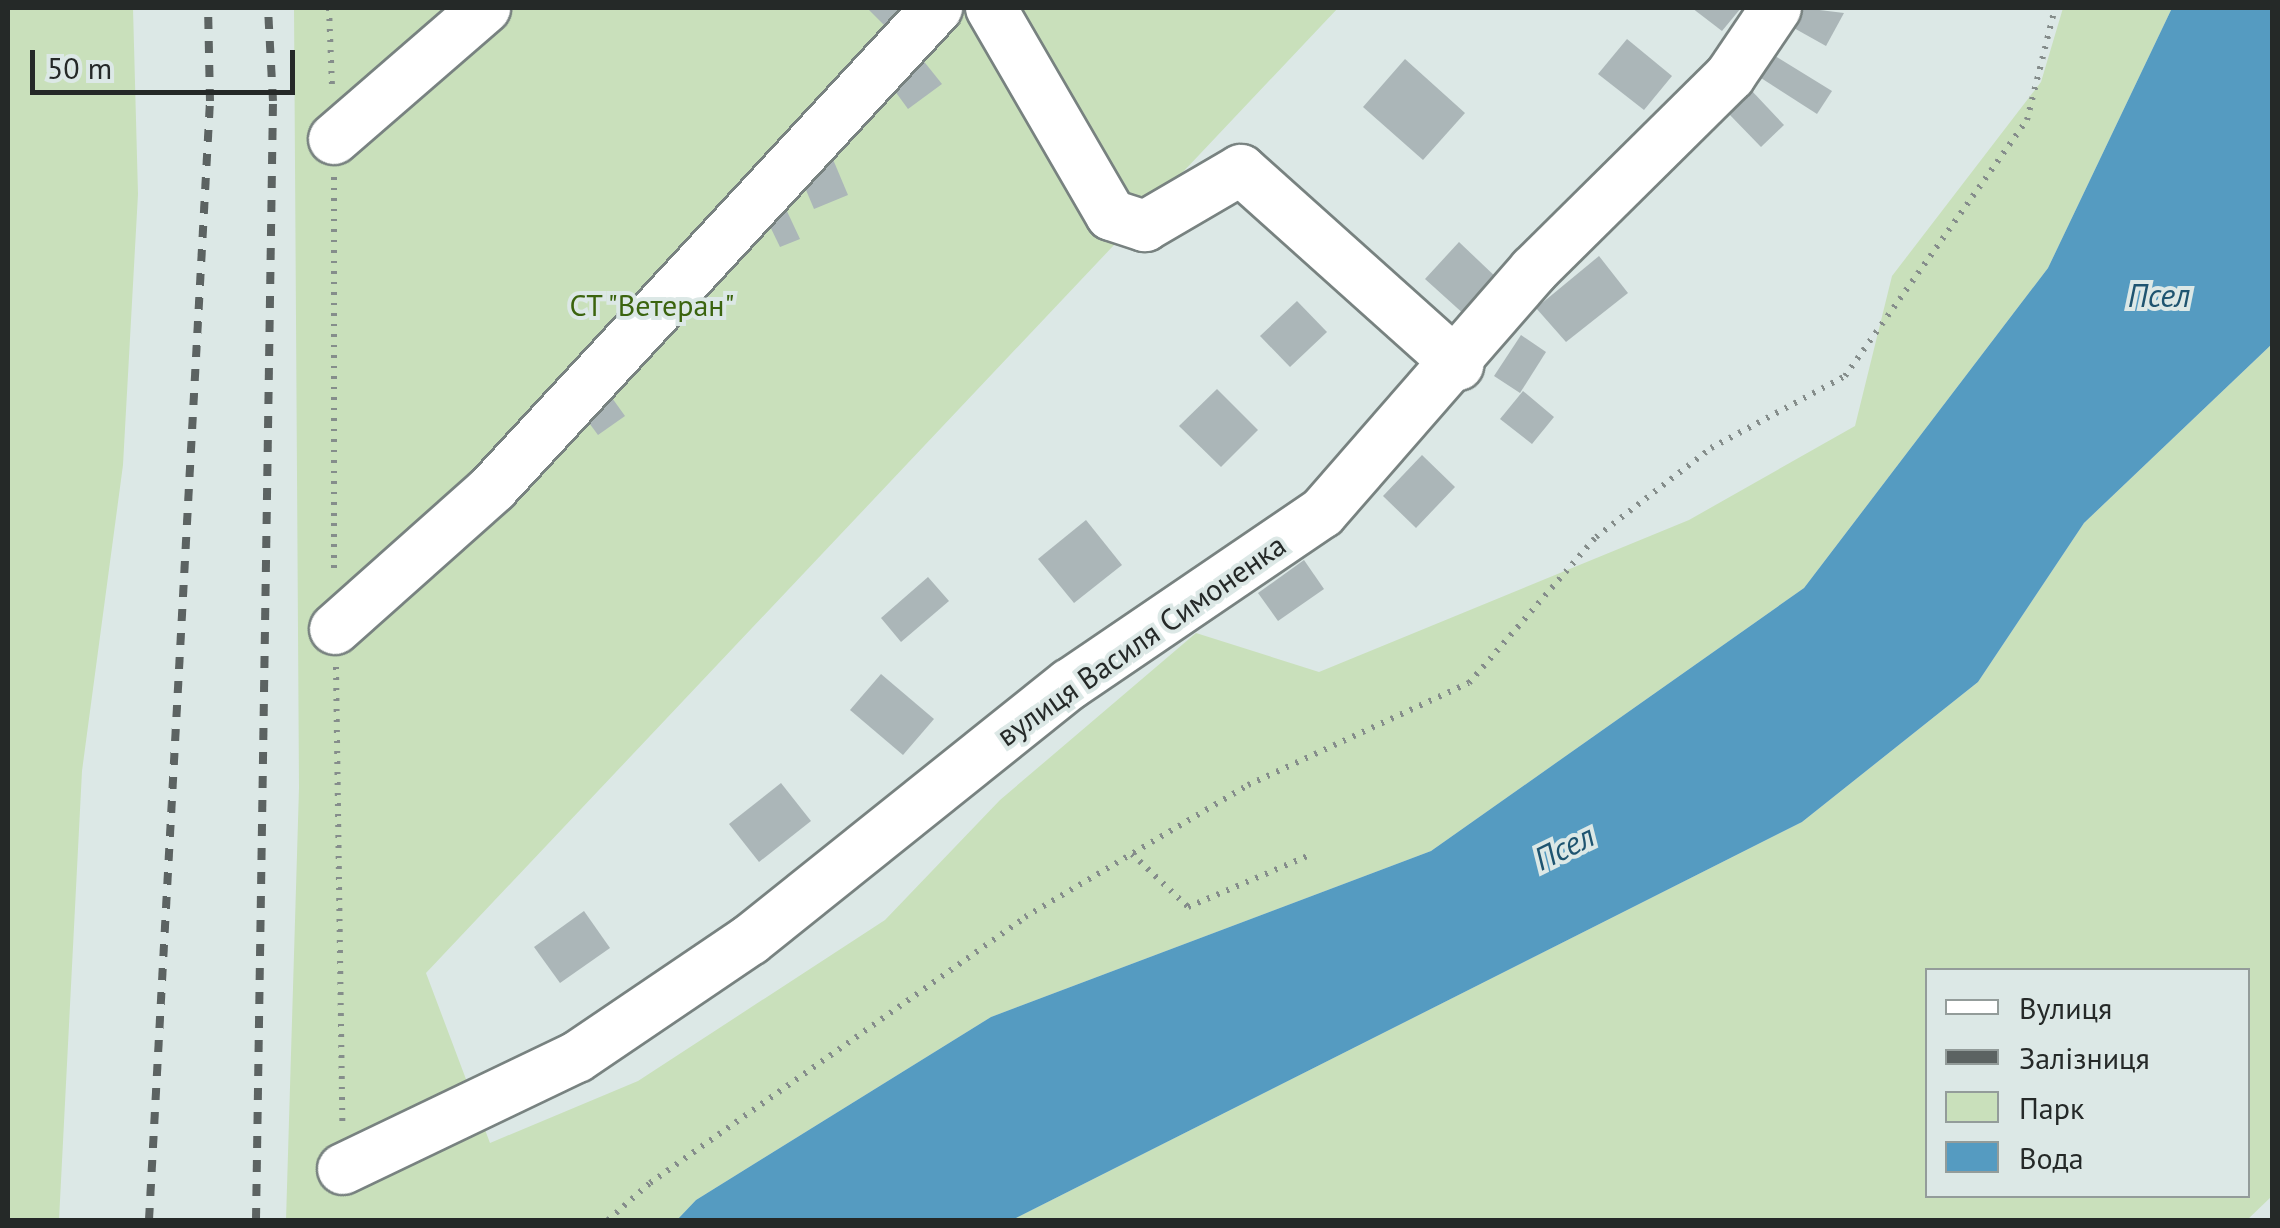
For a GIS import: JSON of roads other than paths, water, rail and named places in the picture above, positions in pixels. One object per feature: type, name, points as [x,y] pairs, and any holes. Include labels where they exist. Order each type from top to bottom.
[{"type":"street","points":[[334,139],[485,8]]},
{"type":"street","points":[[335,629],[493,488],[937,8]]},
{"type":"street","points":[[991,8],[1112,216],[1145,226],[1241,170],[1458,364]]},
{"type":"street","name":"вулиця Василя Симоненка","points":[[343,1169],[577,1057],[750,940],[1070,684],[1322,512],[1458,364],[1534,270],[1730,76],[1776,8]]},
{"type":"water","name":"Псел","points":[[2172,8],[2272,8],[2272,344],[2084,523],[1978,682],[1802,822],[1012,1220],[677,1220],[696,1200],[991,1017],[1431,851],[1804,588],[2048,268]]},
{"type":"railway","points":[[149,1220],[210,101],[208,8]]},
{"type":"railway","points":[[256,1220],[273,101],[268,8]]},
{"type":"park label","name":"СТ \"Ветеран\"","points":[[652,305]]}]
